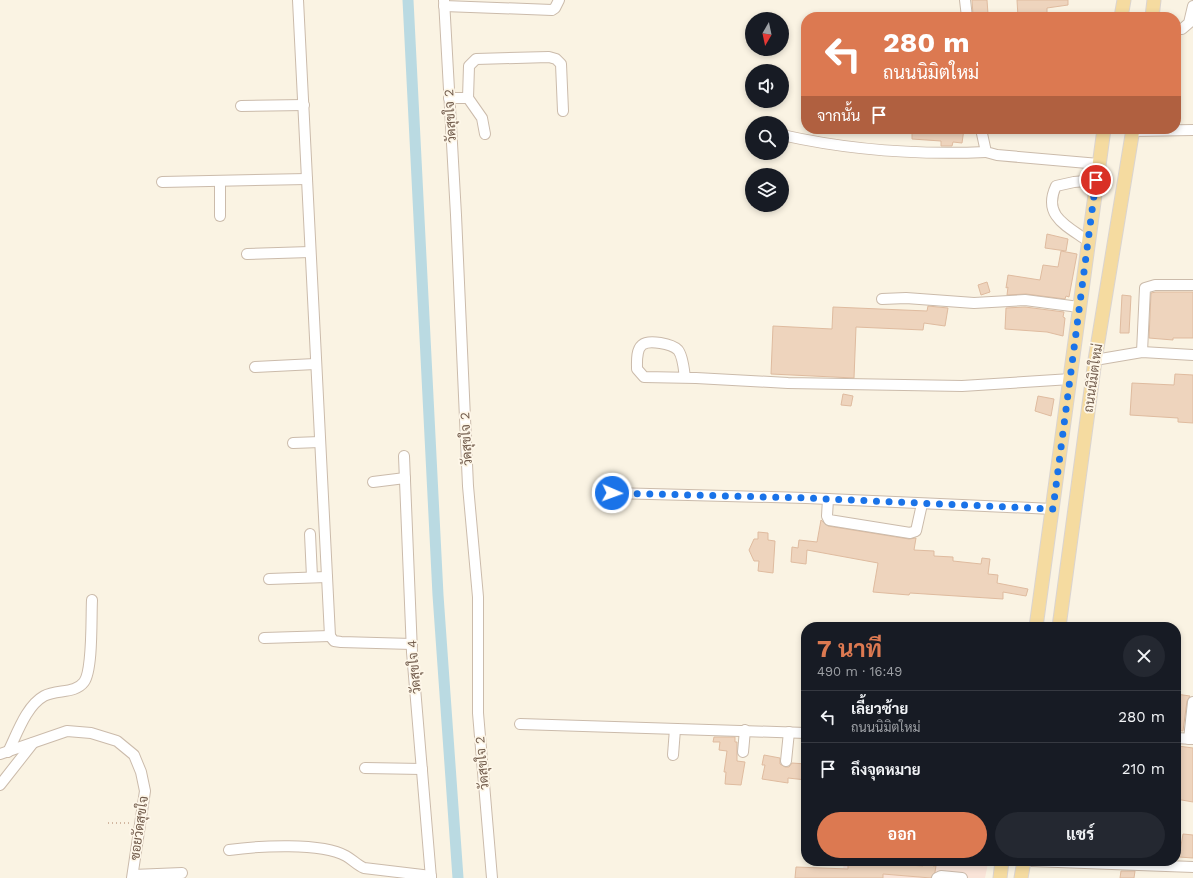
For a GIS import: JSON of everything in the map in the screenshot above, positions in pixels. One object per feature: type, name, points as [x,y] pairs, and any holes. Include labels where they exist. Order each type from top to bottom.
[{"type":"main road","points":[[1122,12],[1124,0]]},
{"type":"main road","points":[[1153,12],[1154,0]]},
{"type":"main road","name":"ถนนนิมิตใหม่","points":[[1037,622],[1103,134]]},
{"type":"main road","name":"ถนนนิมิตใหม่","points":[[1060,622],[1095,360],[1132,134]]},
{"type":"main road","points":[[1000,878],[1001,866]]},
{"type":"main road","points":[[1021,878],[1023,866]]},
{"type":"street","points":[[298,0],[330,636],[334,641],[341,642],[412,644]]},
{"type":"street","points":[[444,3],[552,10],[556,8],[559,0]]},
{"type":"street","points":[[965,0],[966,12]]},
{"type":"street","name":"วัดสุขใจ 2","points":[[444,3],[468,486],[478,597],[478,714],[492,878]]},
{"type":"street","points":[[1181,29],[1189,23],[1193,6]]},
{"type":"street","points":[[485,134],[482,118],[468,98],[469,66],[476,59],[549,57],[556,59],[561,64],[563,111]]},
{"type":"street","points":[[449,98],[468,98]]},
{"type":"street","points":[[241,106],[304,105]]},
{"type":"street","points":[[1181,130],[1193,130]]},
{"type":"street","points":[[982,134],[986,152]]},
{"type":"street","points":[[789,136],[852,148],[946,154],[986,152],[997,155],[1099,164]]},
{"type":"street","points":[[162,182],[307,179]]},
{"type":"street","points":[[1088,241],[1057,219],[1052,208],[1051,197],[1056,186],[1074,182],[1096,180]]},
{"type":"street","points":[[220,182],[220,216]]},
{"type":"street","points":[[247,254],[310,252]]},
{"type":"street","points":[[1142,352],[1146,288],[1155,285],[1193,285]]},
{"type":"street","points":[[882,299],[906,298],[974,303],[1020,299],[1079,307]]},
{"type":"street","points":[[686,378],[679,352],[675,347],[647,342],[642,345],[638,351],[637,369],[644,377],[788,383],[962,386],[1071,379]]},
{"type":"street","points":[[1095,360],[1142,352],[1193,355]]},
{"type":"street","points":[[255,367],[316,364]]},
{"type":"street","points":[[293,443],[320,442]]},
{"type":"street","name":"วัดสุขใจ 4","points":[[404,456],[412,644],[431,877]]},
{"type":"street","points":[[373,482],[405,478]]},
{"type":"street","points":[[612,493],[828,499],[1053,509]]},
{"type":"street","points":[[828,499],[826,516],[829,520],[910,533],[916,531],[922,504]]},
{"type":"street","points":[[310,534],[312,577]]},
{"type":"street","points":[[269,579],[327,577]]},
{"type":"street","points":[[4,753],[29,710],[43,696],[55,692],[76,689],[85,681],[89,664],[92,600]]},
{"type":"street","points":[[264,638],[330,636]]},
{"type":"street","points":[[1181,738],[1191,739],[1193,702]]},
{"type":"street","points":[[520,724],[675,730],[801,732]]},
{"type":"street","points":[[673,756],[675,730]]},
{"type":"street","points":[[743,752],[745,730]]},
{"type":"street","name":"ซอยวัดสุขใจ","points":[[4,753],[67,731],[91,733],[117,741],[134,755],[141,772],[145,791],[132,877]]},
{"type":"street","points":[[786,761],[789,732]]},
{"type":"street","points":[[0,785],[33,743]]},
{"type":"street","points":[[365,768],[422,769]]},
{"type":"street","points":[[229,850],[253,847],[301,847],[329,851],[346,856],[355,864],[364,868],[431,877]]},
{"type":"street","points":[[1166,866],[1193,867]]},
{"type":"street","points":[[132,877],[182,873]]},
{"type":"street","points":[[937,878],[941,876],[962,878]]},
{"type":"path","points":[[108,824],[140,823]]},
{"type":"shaded area","points":[[843,866],[987,866],[985,878],[842,878]]},
{"type":"building","points":[[972,0],[987,0],[988,12],[973,12]]},
{"type":"building","points":[[1017,0],[1068,0],[1068,5],[1047,8],[1047,12],[1018,12]]},
{"type":"building","points":[[912,134],[963,134],[962,143],[953,142],[952,146],[941,146],[941,141],[912,139]]},
{"type":"building","points":[[1047,234],[1068,239],[1066,251],[1045,248]]},
{"type":"building","points":[[1061,251],[1077,254],[1069,297],[1066,296],[1065,299],[1026,294],[1007,295],[1008,287],[1006,288],[1008,275],[1040,280],[1043,265],[1058,267]]},
{"type":"building","points":[[987,282],[990,292],[981,295],[978,285]]},
{"type":"building","points":[[1193,292],[1193,338],[1173,338],[1173,340],[1149,338],[1151,293]]},
{"type":"building","points":[[1122,295],[1131,296],[1129,333],[1120,333]]},
{"type":"building","points":[[928,306],[948,308],[945,326],[924,323],[923,330],[856,327],[854,378],[771,374],[773,326],[832,329],[833,307],[927,311]]},
{"type":"building","points":[[1025,307],[1064,312],[1063,317],[1065,318],[1063,336],[1047,332],[1005,329],[1006,308]]},
{"type":"building","points":[[1175,374],[1193,375],[1193,423],[1178,422],[1178,418],[1130,415],[1132,383],[1174,385]]},
{"type":"building","points":[[843,394],[853,396],[851,406],[841,405]]},
{"type":"building","points":[[1038,396],[1054,399],[1051,416],[1035,411]]},
{"type":"building","points":[[821,520],[828,526],[909,539],[916,538],[914,550],[934,551],[934,556],[953,557],[953,561],[981,564],[982,558],[990,559],[988,574],[998,575],[997,583],[1028,589],[1026,596],[1003,592],[1003,599],[873,592],[878,563],[807,550],[806,564],[791,562],[792,547],[798,548],[799,540],[817,542]]},
{"type":"building","points":[[758,532],[768,533],[768,540],[775,541],[773,573],[758,571],[759,561],[754,561],[749,550],[754,539],[758,539]]},
{"type":"building","points":[[1181,695],[1190,696],[1187,701],[1183,731],[1181,731]]},
{"type":"building","points":[[714,737],[735,737],[735,742],[737,742],[737,761],[745,762],[741,785],[725,784],[726,772],[724,772],[727,751],[719,750],[720,742],[713,742]]},
{"type":"building","points":[[1181,746],[1193,748],[1193,802],[1181,800]]},
{"type":"building","points":[[764,755],[780,758],[780,764],[785,767],[789,767],[792,763],[801,764],[801,779],[788,778],[788,783],[762,779],[765,765],[762,765]]},
{"type":"building","points":[[1183,834],[1193,835],[1193,858],[1181,857]]},
{"type":"building","points":[[848,866],[936,866],[935,872],[931,878],[883,874],[883,878],[795,878],[796,867],[848,869]]},
{"type":"building","points":[[1121,871],[1135,871],[1134,878],[1120,878]]},
{"type":"waterway","points":[[408,0],[438,595],[458,878]]},
{"type":"route","points":[[612,493],[806,498],[1053,509],[1096,180]]}]
